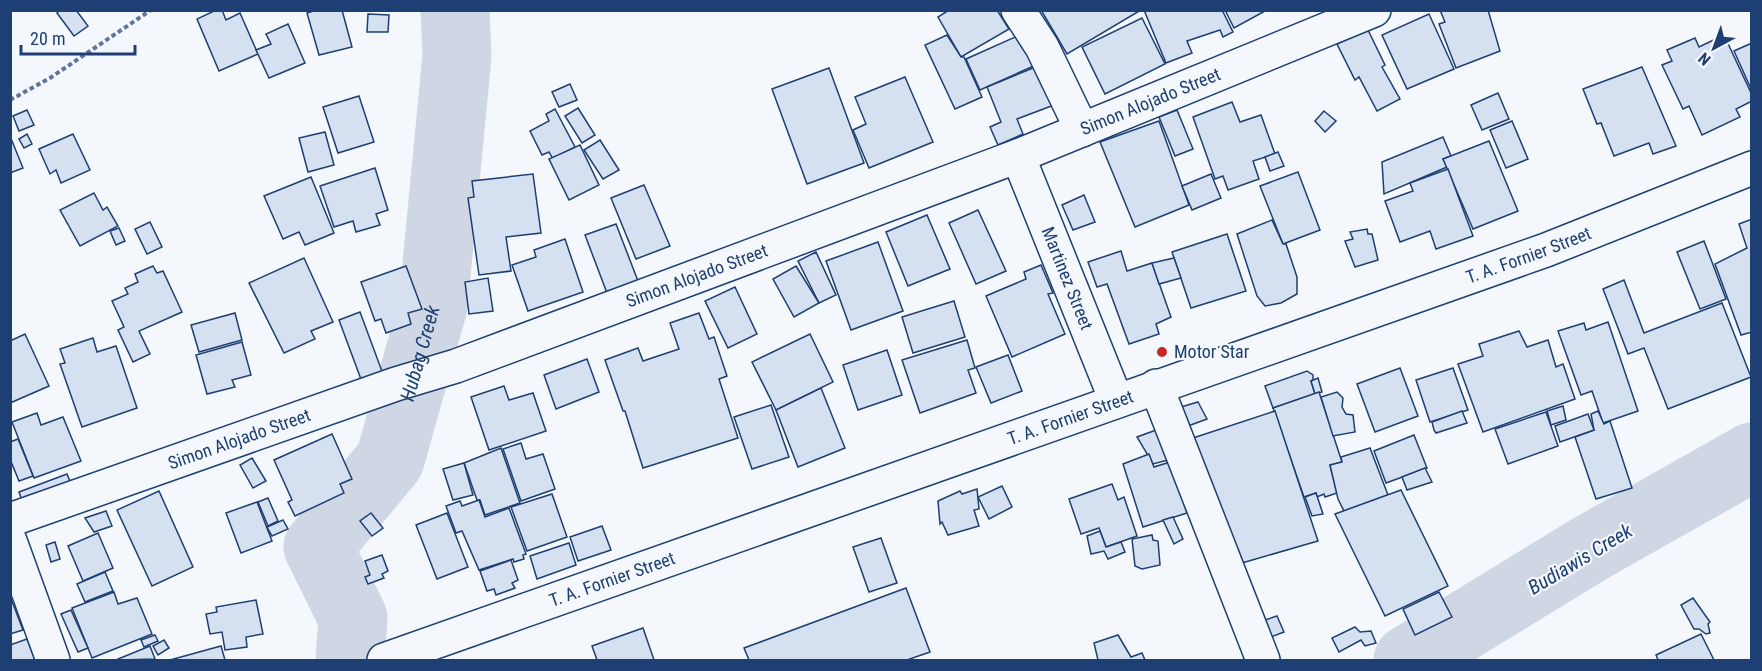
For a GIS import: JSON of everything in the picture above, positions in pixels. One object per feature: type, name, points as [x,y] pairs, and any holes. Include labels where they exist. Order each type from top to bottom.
[{"type":"street","points":[[1018,10],[1042,47],[1082,130]]},
{"type":"street","name":"Simon Alojado Street","points":[[10,520],[396,384],[456,366],[1018,156],[1374,10]]},
{"type":"street","name":"Martinez Street","points":[[1018,156],[1116,400]]},
{"type":"street","name":"T. A. Fornier Street","points":[[384,660],[1546,250],[1752,168]]},
{"type":"street","points":[[1156,386],[1263,660]]},
{"type":"street","points":[[10,542],[53,660]]},
{"type":"path","points":[[10,100],[50,78],[151,10]]},
{"type":"building","points":[[60,10],[76,10],[88,26],[74,36],[57,13]]},
{"type":"building","points":[[216,10],[222,10],[226,20],[240,13],[258,54],[219,71],[197,19]]},
{"type":"building","points":[[317,10],[342,10],[352,47],[319,55],[307,13]]},
{"type":"building","points":[[949,10],[997,10],[1009,29],[961,57],[938,17]]},
{"type":"building","points":[[1041,10],[1141,10],[1067,54]]},
{"type":"building","points":[[1144,10],[1222,10],[1233,32],[1223,37],[1220,30],[1187,41],[1192,53],[1166,63]]},
{"type":"building","points":[[1225,10],[1265,10],[1265,11],[1234,28]]},
{"type":"building","points":[[1440,10],[1488,10],[1500,51],[1456,68],[1439,24],[1445,22]]},
{"type":"building","points":[[368,14],[389,15],[388,32],[367,32]]},
{"type":"building","points":[[1429,14],[1454,69],[1407,89],[1382,35]]},
{"type":"building","points":[[1142,18],[1165,64],[1105,94],[1082,47]]},
{"type":"building","points":[[288,24],[305,63],[269,78],[256,50],[271,44],[266,34]]},
{"type":"building","points":[[1368,30],[1385,65],[1382,67],[1400,99],[1377,111],[1359,77],[1355,80],[1337,44]]},
{"type":"building","points":[[1022,34],[1036,65],[980,90],[966,59]]},
{"type":"building","points":[[947,35],[961,57],[964,57],[982,97],[955,109],[925,45]]},
{"type":"building","points":[[1724,35],[1752,95],[1752,101],[1736,109],[1740,117],[1702,135],[1689,106],[1683,109],[1662,65],[1672,61],[1667,50],[1695,38],[1699,47]]},
{"type":"building","points":[[1752,43],[1752,91],[1734,51]]},
{"type":"building","points":[[1038,66],[1054,105],[1017,119],[1023,134],[998,145],[990,127],[1001,122],[987,87]]},
{"type":"building","points":[[1642,67],[1676,146],[1653,154],[1649,143],[1614,156],[1601,123],[1597,124],[1583,89]]},
{"type":"building","points":[[829,68],[864,163],[807,184],[772,89]]},
{"type":"building","points":[[905,77],[933,142],[869,168],[853,130],[866,124],[855,97]]},
{"type":"building","points":[[570,84],[577,100],[559,107],[552,92]]},
{"type":"building","points":[[1498,93],[1509,119],[1482,130],[1471,105]]},
{"type":"building","points":[[359,96],[374,142],[338,153],[323,107]]},
{"type":"building","points":[[1232,102],[1240,122],[1261,115],[1275,154],[1253,161],[1259,179],[1228,190],[1223,176],[1215,179],[1193,117]]},
{"type":"building","points":[[578,108],[595,135],[582,143],[565,116]]},
{"type":"building","points":[[555,109],[575,147],[553,159],[549,152],[542,155],[530,131],[549,121],[546,114]]},
{"type":"building","points":[[27,110],[34,125],[19,131],[13,116]]},
{"type":"building","points":[[1177,110],[1193,149],[1175,156],[1159,117]]},
{"type":"building","points":[[1324,111],[1336,121],[1325,132],[1315,121]]},
{"type":"building","points":[[1159,121],[1189,205],[1135,227],[1100,142]]},
{"type":"building","points":[[1512,121],[1528,159],[1506,168],[1490,130]]},
{"type":"building","points":[[325,132],[334,165],[308,172],[299,138]]},
{"type":"building","points":[[27,134],[32,144],[24,148],[19,139]]},
{"type":"building","points":[[73,134],[90,170],[61,183],[56,170],[50,174],[39,149]]},
{"type":"building","points":[[10,136],[23,168],[10,173]]},
{"type":"building","points":[[1443,137],[1451,156],[1443,159],[1447,167],[1384,194],[1382,162]]},
{"type":"building","points":[[600,140],[619,170],[603,179],[584,150]]},
{"type":"building","points":[[1489,141],[1518,211],[1473,229],[1443,159]]},
{"type":"building","points":[[580,145],[599,185],[569,200],[549,159]]},
{"type":"building","points":[[1278,152],[1284,166],[1270,171],[1265,157]]},
{"type":"building","points":[[375,168],[388,210],[376,214],[380,225],[356,232],[353,221],[334,227],[320,186]]},
{"type":"building","points":[[1448,169],[1473,236],[1436,249],[1430,231],[1400,242],[1385,201],[1413,191],[1410,183]]},
{"type":"building","points":[[1298,172],[1320,230],[1283,244],[1260,186]]},
{"type":"building","points":[[533,174],[541,233],[506,237],[511,271],[479,275],[468,198],[474,197],[472,181]]},
{"type":"building","points":[[1211,174],[1221,198],[1192,210],[1182,186]]},
{"type":"building","points":[[311,177],[334,233],[305,245],[299,232],[283,239],[264,196]]},
{"type":"building","points":[[644,185],[670,246],[636,259],[611,198]]},
{"type":"building","points":[[94,193],[103,210],[107,207],[118,226],[80,246],[60,210]]},
{"type":"building","points":[[1084,195],[1095,222],[1073,230],[1062,205]]},
{"type":"building","points":[[978,210],[1006,271],[976,284],[949,223]]},
{"type":"building","points":[[927,215],[950,269],[908,286],[886,232]]},
{"type":"building","points":[[1752,219],[1752,332],[1741,335],[1715,264],[1747,248],[1739,224]]},
{"type":"building","points":[[1272,220],[1283,244],[1286,244],[1297,277],[1297,294],[1281,303],[1265,306],[1257,296],[1237,234]]},
{"type":"building","points":[[150,222],[162,247],[147,254],[135,229]]},
{"type":"building","points":[[616,224],[638,281],[607,293],[585,235]]},
{"type":"building","points":[[119,228],[125,241],[116,245],[110,231]]},
{"type":"building","points":[[1367,229],[1368,234],[1372,234],[1378,260],[1355,267],[1345,241],[1353,239],[1350,232]]},
{"type":"building","points":[[1227,234],[1246,291],[1191,308],[1172,252]]},
{"type":"building","points":[[565,239],[583,292],[528,311],[512,265],[536,257],[534,250]]},
{"type":"building","points":[[1704,241],[1726,299],[1700,309],[1677,252]]},
{"type":"building","points":[[878,242],[903,311],[851,330],[826,261]]},
{"type":"building","points":[[1121,251],[1127,271],[1152,263],[1171,317],[1156,324],[1159,334],[1129,344],[1107,284],[1097,287],[1088,262]]},
{"type":"building","points":[[816,252],[836,295],[819,303],[798,261]]},
{"type":"building","points":[[304,258],[333,322],[311,331],[315,339],[284,353],[249,283]]},
{"type":"building","points":[[1174,258],[1181,278],[1159,284],[1152,263]]},
{"type":"building","points":[[1041,265],[1053,293],[1048,294],[1065,334],[1012,357],[986,296],[1026,279],[1024,272]]},
{"type":"building","points":[[153,266],[157,273],[163,271],[182,312],[139,331],[150,354],[133,362],[118,330],[124,327],[112,301],[128,294],[125,288],[138,282],[135,274]]},
{"type":"building","points":[[406,266],[422,309],[408,313],[411,324],[386,333],[381,319],[375,321],[361,282]]},
{"type":"building","points":[[796,266],[819,303],[794,317],[773,279]]},
{"type":"building","points":[[488,278],[493,311],[469,314],[465,282]]},
{"type":"building","points":[[1624,280],[1644,333],[1722,303],[1751,377],[1668,409],[1644,348],[1628,354],[1603,289]]},
{"type":"building","points":[[735,287],[757,334],[728,348],[705,301]]},
{"type":"building","points":[[954,301],[965,337],[913,353],[902,317]]},
{"type":"building","points":[[360,312],[383,374],[362,382],[339,320]]},
{"type":"building","points":[[235,313],[242,340],[199,352],[191,325]]},
{"type":"building","points":[[699,313],[709,339],[714,337],[727,376],[719,379],[738,438],[643,468],[625,411],[623,411],[605,360],[638,348],[643,361],[679,349],[670,323]]},
{"type":"building","points":[[1608,322],[1638,411],[1603,423],[1592,391],[1581,395],[1558,331],[1584,323],[1586,330]]},
{"type":"building","points":[[1519,331],[1527,347],[1548,340],[1556,367],[1563,364],[1575,399],[1483,432],[1458,364],[1483,356],[1479,344]]},
{"type":"building","points":[[25,334],[49,386],[10,403],[10,341]]},
{"type":"building","points":[[810,334],[833,382],[776,410],[752,362]]},
{"type":"building","points":[[93,338],[97,352],[116,346],[137,408],[82,427],[60,364],[65,363],[60,349]]},
{"type":"building","points":[[967,340],[975,368],[968,370],[976,393],[920,413],[902,360]]},
{"type":"building","points":[[242,342],[251,375],[232,380],[235,387],[207,394],[196,355]]},
{"type":"building","points":[[887,350],[902,395],[858,410],[843,365]]},
{"type":"building","points":[[1008,355],[1022,391],[991,403],[976,367]]},
{"type":"building","points":[[587,359],[599,392],[556,409],[544,375]]},
{"type":"building","points":[[1400,368],[1418,416],[1375,432],[1357,384]]},
{"type":"building","points":[[1453,368],[1468,410],[1430,422],[1416,380]]},
{"type":"building","points":[[1307,371],[1313,375],[1311,381],[1315,394],[1273,408],[1265,386]]},
{"type":"building","points":[[1318,378],[1322,392],[1315,394],[1311,381]]},
{"type":"building","points":[[504,386],[509,400],[533,393],[546,431],[489,450],[471,397]]},
{"type":"building","points":[[821,388],[845,448],[798,467],[776,410]]},
{"type":"building","points":[[1319,392],[1342,462],[1330,465],[1337,493],[1317,497],[1316,493],[1304,497],[1273,408]]},
{"type":"building","points":[[1337,392],[1343,398],[1342,407],[1346,414],[1353,415],[1355,432],[1333,436],[1321,397]]},
{"type":"building","points":[[1198,402],[1207,419],[1188,426],[1181,407]]},
{"type":"building","points":[[771,405],[789,457],[752,469],[734,417]]},
{"type":"building","points":[[1563,406],[1566,420],[1551,425],[1547,411]]},
{"type":"building","points":[[1275,411],[1318,541],[1235,565],[1193,438]]},
{"type":"building","points":[[1462,411],[1467,423],[1436,433],[1432,422]]},
{"type":"building","points":[[1598,411],[1604,424],[1610,421],[1632,488],[1596,499],[1575,437],[1594,430],[1591,414]]},
{"type":"building","points":[[1546,412],[1558,446],[1508,464],[1495,429]]},
{"type":"building","points":[[37,413],[41,425],[63,417],[81,461],[34,478],[12,422]]},
{"type":"building","points":[[1588,414],[1594,430],[1560,442],[1555,426]]},
{"type":"building","points":[[1159,429],[1172,459],[1153,464],[1137,437]]},
{"type":"building","points":[[332,434],[352,479],[340,484],[344,493],[295,516],[288,502],[292,500],[274,460]]},
{"type":"building","points":[[1414,435],[1427,468],[1386,483],[1374,451]]},
{"type":"building","points":[[18,439],[33,476],[19,481],[10,459],[10,442]]},
{"type":"building","points":[[521,443],[526,459],[543,454],[555,489],[521,501],[503,449]]},
{"type":"building","points":[[501,448],[520,503],[485,515],[480,500],[477,500],[464,463]]},
{"type":"building","points":[[1370,448],[1388,495],[1344,511],[1338,499],[1330,465],[1342,462],[1341,457]]},
{"type":"building","points":[[1149,454],[1154,467],[1170,462],[1187,513],[1143,527],[1123,464]]},
{"type":"building","points":[[252,458],[266,481],[253,488],[240,465]]},
{"type":"building","points":[[464,463],[473,495],[453,500],[443,469]]},
{"type":"building","points":[[1425,468],[1432,482],[1407,490],[1402,477]]},
{"type":"building","points":[[67,474],[72,486],[23,504],[19,492]]},
{"type":"building","points":[[1112,484],[1118,500],[1124,497],[1137,536],[1106,547],[1099,528],[1081,534],[1069,499]]},
{"type":"building","points":[[1002,486],[1012,507],[989,519],[978,497]]},
{"type":"building","points":[[977,489],[979,509],[974,510],[979,526],[948,535],[942,522],[940,524],[938,501],[960,491],[962,494]]},
{"type":"building","points":[[1401,490],[1448,586],[1385,616],[1335,514]]},
{"type":"building","points":[[159,491],[193,567],[152,586],[117,510]]},
{"type":"building","points":[[1316,493],[1323,514],[1312,516],[1305,497]]},
{"type":"building","points":[[552,494],[567,537],[527,551],[511,507]]},
{"type":"building","points":[[268,498],[278,521],[268,526],[258,502]]},
{"type":"building","points":[[479,500],[485,517],[509,508],[526,554],[523,555],[524,559],[514,562],[513,559],[479,570],[462,531],[456,533],[446,506],[460,501],[462,506]]},
{"type":"building","points":[[257,502],[272,541],[241,553],[226,513]]},
{"type":"building","points":[[106,511],[112,526],[94,532],[85,518]]},
{"type":"building","points":[[371,513],[383,528],[372,536],[360,521]]},
{"type":"building","points":[[447,513],[468,567],[437,579],[416,525]]},
{"type":"building","points":[[1173,517],[1183,539],[1174,544],[1163,520]]},
{"type":"building","points":[[283,520],[288,529],[272,536],[267,527]]},
{"type":"building","points":[[602,526],[611,550],[578,561],[570,537]]},
{"type":"building","points":[[1100,531],[1106,547],[1121,542],[1125,552],[1108,559],[1104,551],[1091,554],[1087,536]]},
{"type":"building","points":[[98,533],[113,568],[83,581],[68,546]]},
{"type":"building","points":[[1152,535],[1153,540],[1158,541],[1160,565],[1142,569],[1135,566],[1132,539]]},
{"type":"building","points":[[881,538],[897,583],[869,592],[853,547]]},
{"type":"building","points":[[55,542],[60,559],[51,562],[46,545]]},
{"type":"building","points":[[569,543],[576,565],[537,579],[530,556]]},
{"type":"building","points":[[382,555],[388,571],[382,574],[384,578],[368,584],[365,577],[370,575],[365,561]]},
{"type":"building","points":[[511,560],[518,580],[512,583],[515,588],[496,595],[494,589],[487,591],[480,571]]},
{"type":"building","points":[[105,572],[113,591],[85,602],[77,584]]},
{"type":"building","points":[[906,588],[930,652],[907,660],[749,660],[744,648]]},
{"type":"building","points":[[114,592],[118,604],[137,598],[152,634],[92,658],[72,608]]},
{"type":"building","points":[[1439,592],[1452,617],[1415,635],[1403,609]]},
{"type":"building","points":[[10,596],[23,630],[10,634]]},
{"type":"building","points":[[1693,598],[1710,622],[1708,624],[1710,633],[1706,634],[1699,629],[1694,629],[1681,605]]},
{"type":"building","points":[[256,600],[263,634],[246,637],[247,647],[225,650],[222,632],[210,634],[206,614],[217,612],[216,607]]},
{"type":"building","points":[[71,610],[88,648],[78,652],[61,614]]},
{"type":"building","points":[[1277,616],[1284,632],[1268,638],[1262,621]]},
{"type":"building","points":[[1355,627],[1360,632],[1371,631],[1376,643],[1365,646],[1361,640],[1339,652],[1332,638]]},
{"type":"building","points":[[643,628],[654,660],[597,660],[592,646]]},
{"type":"building","points":[[1701,634],[1714,660],[1658,660],[1656,655]]},
{"type":"building","points":[[155,635],[158,641],[144,647],[141,640]]},
{"type":"building","points":[[1118,635],[1131,657],[1142,653],[1145,660],[1098,660],[1094,643]]},
{"type":"building","points":[[27,639],[35,660],[10,660],[10,645]]},
{"type":"building","points":[[164,640],[169,648],[158,655],[153,646]]},
{"type":"building","points":[[150,646],[155,659],[118,659]]},
{"type":"building","points":[[221,646],[225,660],[170,660]]},
{"type":"waterway","name":"Hubag Creek","points":[[350,660],[353,618],[318,547],[390,460],[433,306],[457,56],[455,10]]},
{"type":"waterway","name":"Budiawis Creek","points":[[1408,660],[1591,548],[1752,457]]},
{"type":"place","name":"Motor Star","points":[[1162,352]]}]
